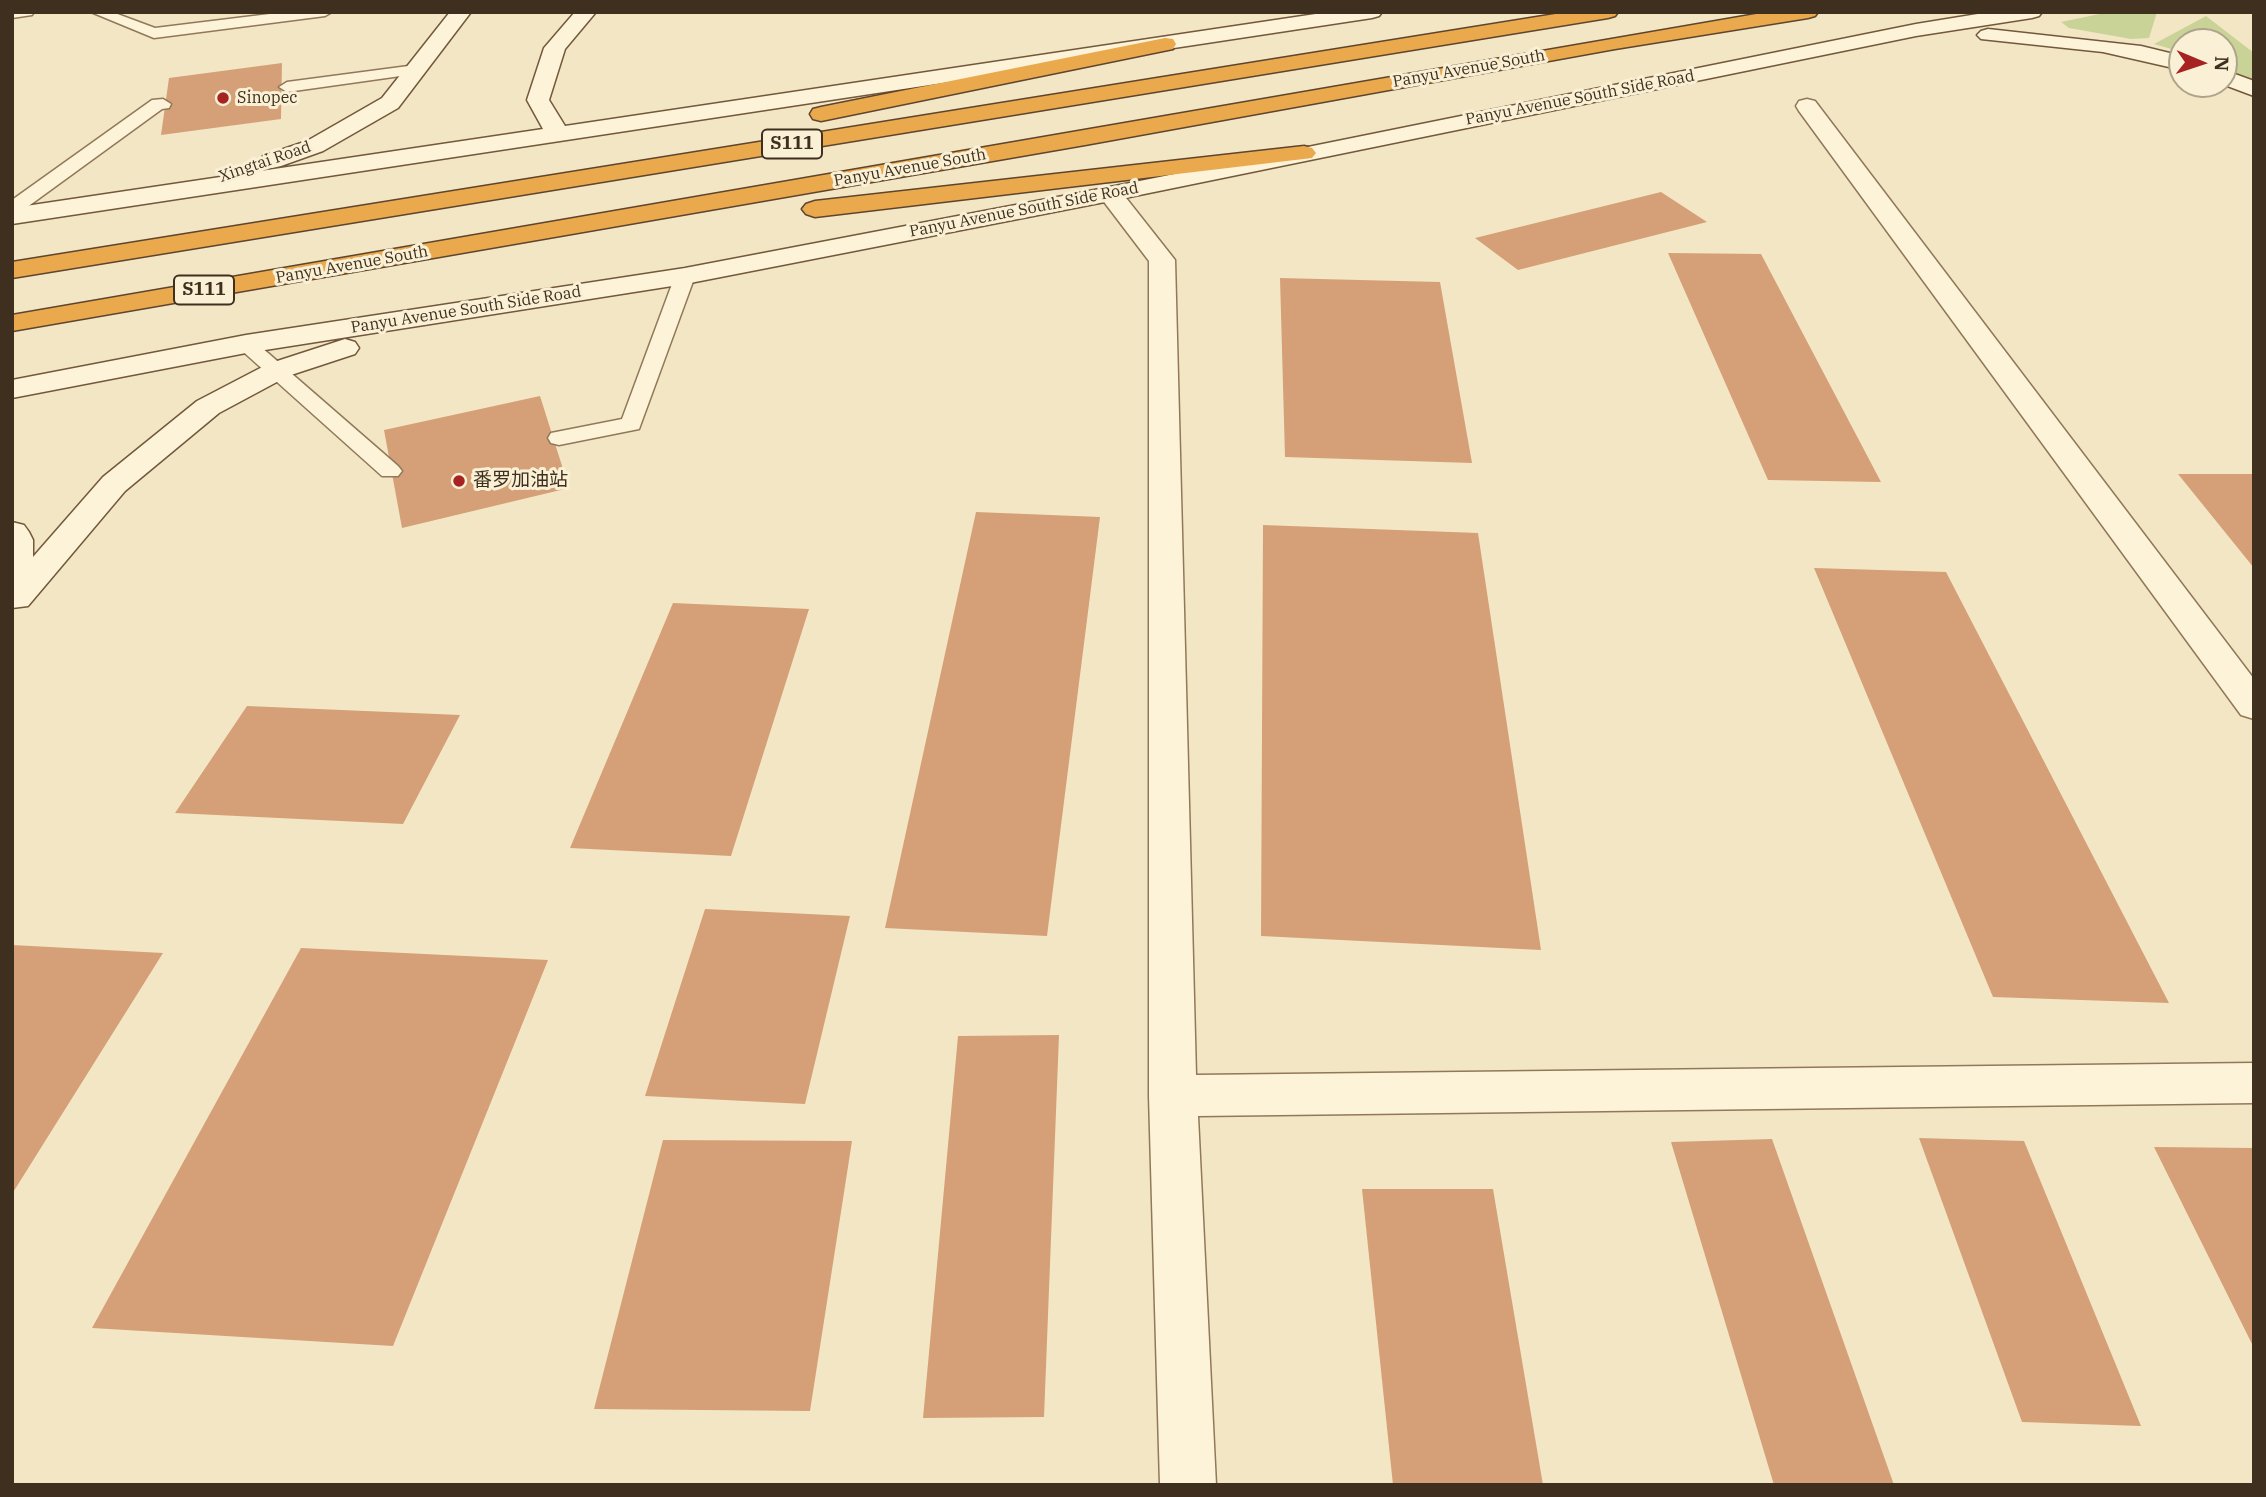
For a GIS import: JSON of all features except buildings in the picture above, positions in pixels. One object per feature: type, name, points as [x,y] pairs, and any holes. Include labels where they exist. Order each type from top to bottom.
[{"type":"highway","name":"Panyu Avenue South","points":[[12,269],[1608,12]]},
{"type":"highway","name":"Panyu Avenue South","points":[[12,323],[1071,141],[1615,43],[1808,12]]},
{"type":"highway","points":[[12,269],[1166,44]]},
{"type":"highway","points":[[396,257],[1304,153]]},
{"type":"main road","name":"Xingtai Road","points":[[184,190],[315,146],[390,103],[461,12]]},
{"type":"main road","points":[[557,133],[538,100],[555,48],[586,12]]},
{"type":"main road","points":[[12,216],[1372,12]]},
{"type":"main road","name":"Panyu Avenue South Side Road","points":[[12,389],[246,344],[685,276],[1111,194],[1916,30],[2032,12]]},
{"type":"main road","points":[[1916,30],[2068,41],[2141,52],[2168,59]]},
{"type":"main road","points":[[1807,106],[2254,706]]},
{"type":"main road","points":[[1111,194],[1162,260],[1173,1096],[1188,1485]]},
{"type":"main road","points":[[14,601],[114,484],[208,407],[278,370],[445,314]]},
{"type":"main road","points":[[12,532],[16,540],[14,601]]},
{"type":"main road","points":[[1173,1096],[2254,1083]]},
{"type":"lane","points":[[12,14],[27,12]]},
{"type":"lane","points":[[98,12],[154,33],[325,12]]},
{"type":"lane","points":[[287,87],[416,70]]},
{"type":"lane","points":[[12,209],[163,104]]},
{"type":"lane","points":[[559,438],[631,424],[685,276]]},
{"type":"lane","points":[[246,344],[390,471]]},
{"type":"green space","points":[[2109,12],[2157,12],[2149,38],[2131,39],[2069,28],[2061,22]]},
{"type":"green space","points":[[2206,16],[2222,28],[2184,28]]},
{"type":"green space","points":[[2168,36],[2168,48],[2154,44]]},
{"type":"green space","points":[[2238,41],[2254,53],[2254,87],[2238,78]]},
{"type":"place","name":"Sinopec","points":[[223,98]]},
{"type":"place","name":"番罗加油站","points":[[459,481]]}]
